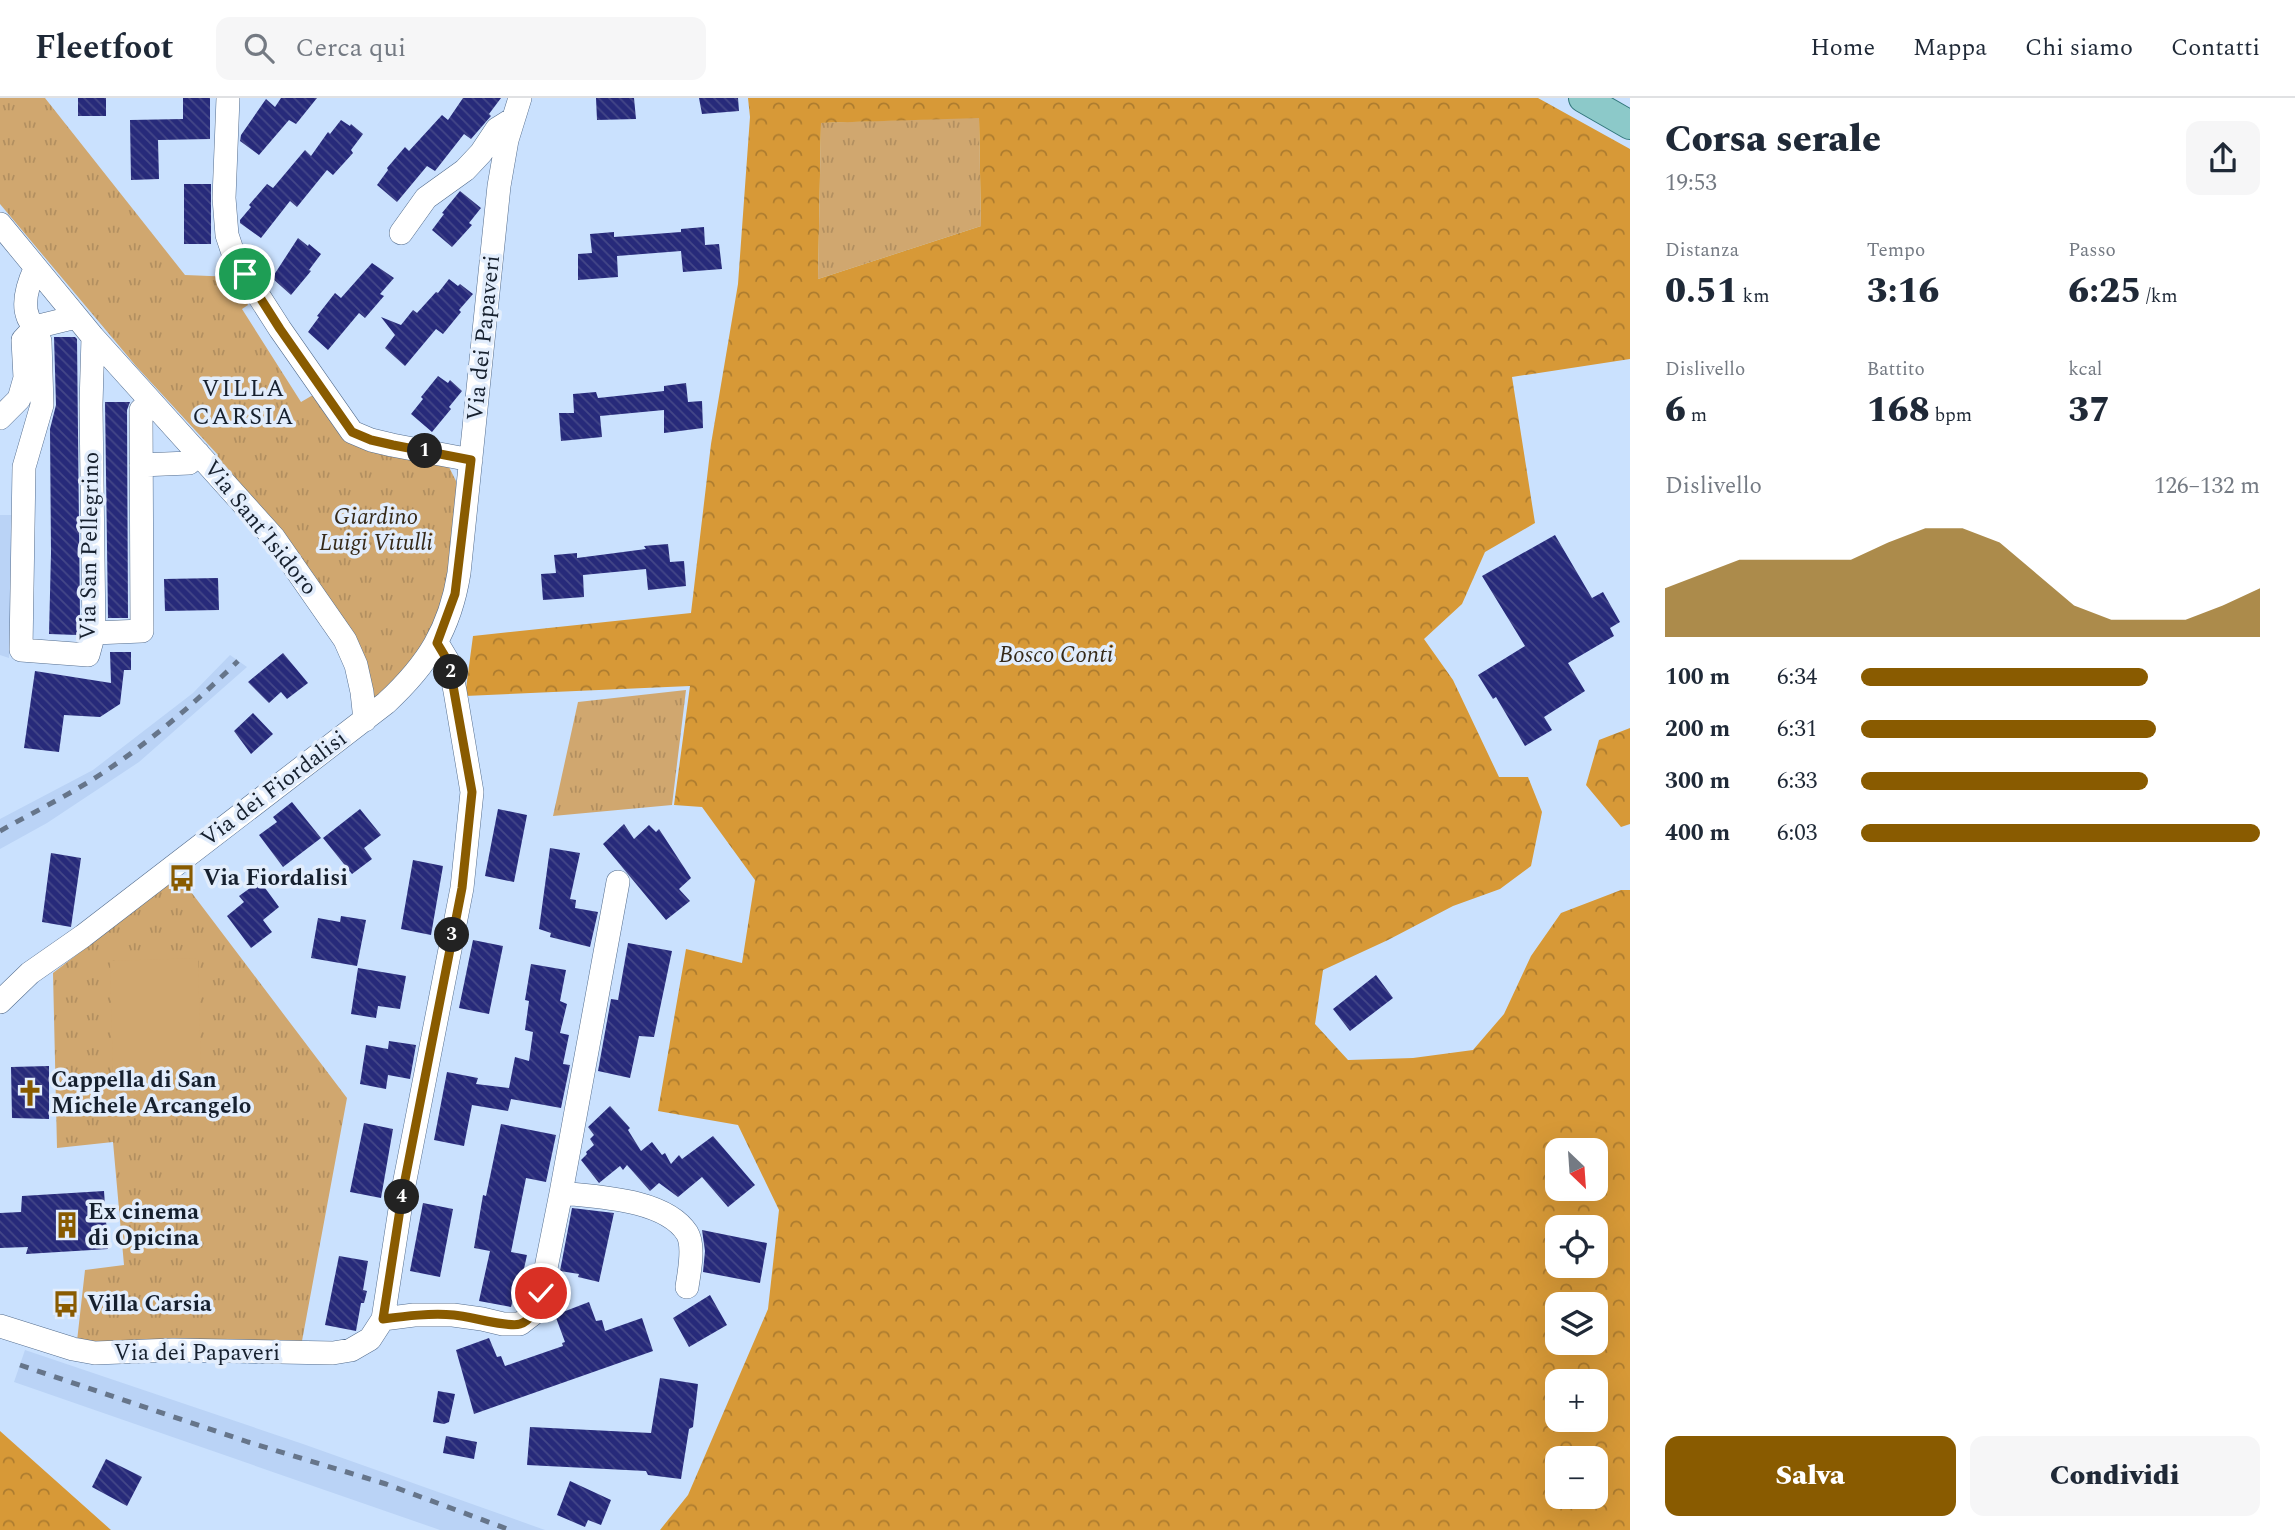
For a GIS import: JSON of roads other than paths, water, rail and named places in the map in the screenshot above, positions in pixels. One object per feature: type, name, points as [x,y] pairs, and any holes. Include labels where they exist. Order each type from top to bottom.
[{"type":"main road","points":[[1583,98],[1630,125]]},
{"type":"street","points":[[228,98],[224,198],[227,235],[235,259],[280,329],[352,432],[371,440],[471,460]]},
{"type":"street","points":[[401,233],[426,198],[465,170],[516,108]]},
{"type":"street","name":"Via dei Papaveri","points":[[437,643],[455,594],[499,186],[516,108]]},
{"type":"street","name":"Via Sant'Isidoro","points":[[0,224],[93,337],[274,538],[345,640],[356,665],[365,720]]},
{"type":"street","points":[[35,269],[28,283],[27,297],[28,317],[35,327]]},
{"type":"street","points":[[0,418],[19,399],[25,379],[23,340],[35,327],[76,317]]},
{"type":"street","name":"Via San Pellegrino","points":[[35,327],[40,341],[42,405],[24,467],[21,650],[88,654],[94,633],[91,418],[93,337]]},
{"type":"street","points":[[94,633],[142,631],[141,410],[150,402]]},
{"type":"street","name":"Via Sant'Isidoro","points":[[141,465],[189,463],[198,453]]},
{"type":"street","points":[[437,643],[449,663],[472,792],[462,888],[403,1190],[383,1319],[414,1315],[453,1315],[503,1325],[520,1324],[533,1314],[541,1293],[561,1193],[618,881]]},
{"type":"street","name":"Via dei Fiordalisi","points":[[0,1002],[30,974],[365,720],[406,685],[437,643]]},
{"type":"street","points":[[561,1193],[627,1202],[658,1210],[673,1219],[688,1235],[691,1261],[687,1287]]},
{"type":"street","name":"Via dei Papaveri","points":[[0,1326],[73,1349],[96,1353],[173,1350],[333,1353],[351,1350],[370,1339],[383,1319]]},
{"type":"railway","points":[[0,831],[117,763],[171,722],[238,661]]},
{"type":"railway","points":[[20,1365],[248,1442],[386,1484],[510,1530]]},
{"type":"place","name":"Via Fiordalisi","points":[[182,878]]},
{"type":"place","name":"Cappella di San Michele Arcangelo","points":[[30,1093]]},
{"type":"place","name":"Ex cinema di Opicina","points":[[67,1225]]},
{"type":"place","name":"Villa Carsia","points":[[66,1304]]},
{"type":"district","name":"VILLA CARSIA","points":[[244,403]]},
{"type":"park label","name":"Giardino Luigi Vitulli","points":[[376,530]]},
{"type":"park label","name":"Bosco Conti","points":[[1056,655]]}]
